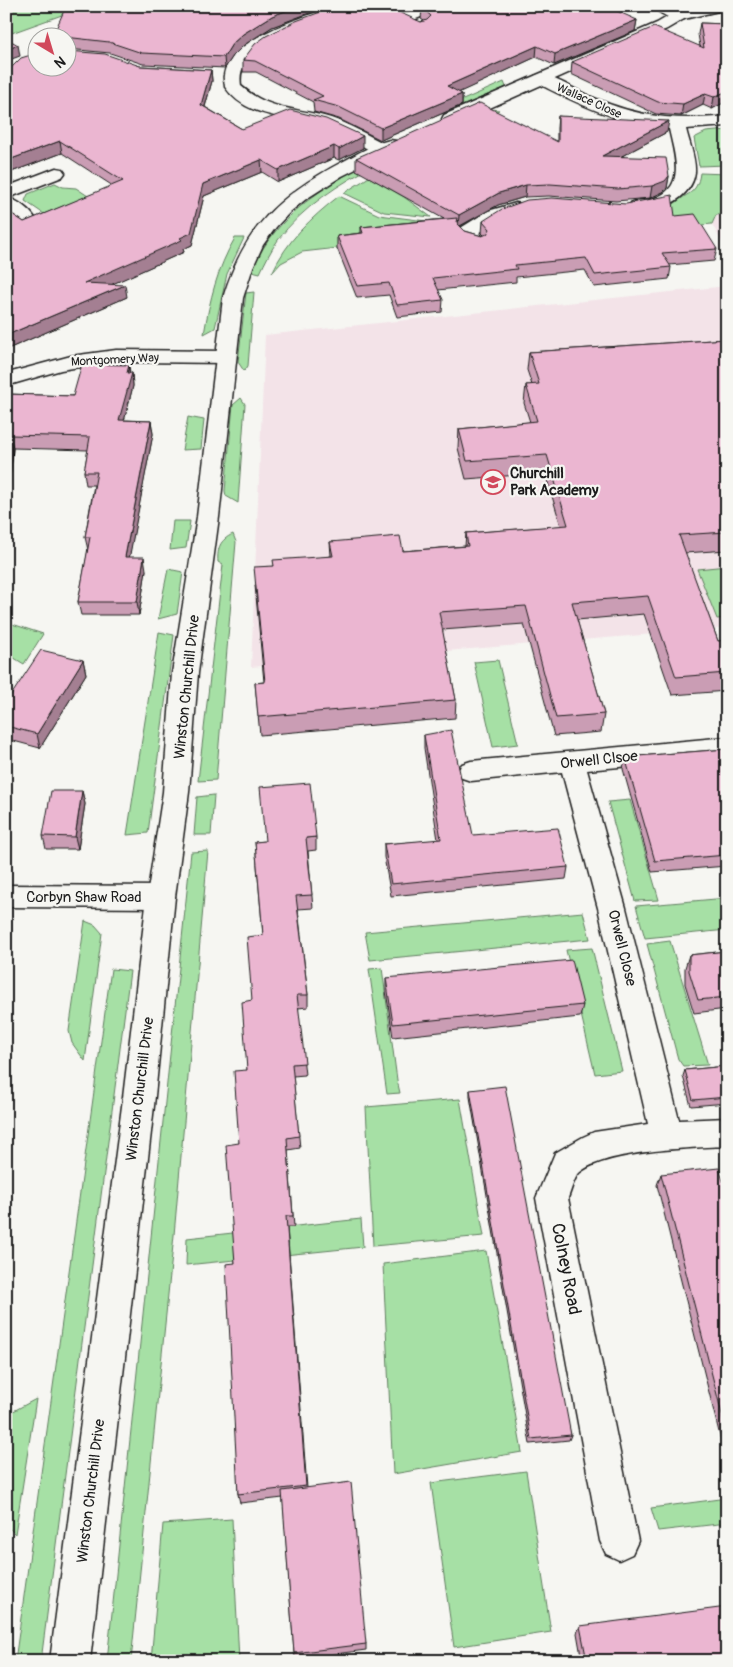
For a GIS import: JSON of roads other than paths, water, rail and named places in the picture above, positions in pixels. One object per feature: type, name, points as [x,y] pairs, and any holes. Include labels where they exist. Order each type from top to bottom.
[{"type":"street","points":[[349,6],[271,37],[249,50],[238,62],[232,75],[234,87],[257,107],[270,112],[311,118],[328,123],[381,149]]},
{"type":"street","points":[[421,27],[396,16],[437,6]]},
{"type":"street","points":[[659,6],[679,16]]},
{"type":"street","points":[[432,127],[657,28],[679,16],[722,6]]},
{"type":"street","points":[[214,74],[232,75]]},
{"type":"street","name":"Wallace Close","points":[[541,79],[615,114],[677,126],[727,121]]},
{"type":"street","points":[[624,209],[662,202],[681,188],[686,171],[677,126]]},
{"type":"street","name":"Winston Churchill Drive","points":[[70,1661],[138,1106],[161,897],[176,792],[185,673],[208,517],[235,291],[239,276],[259,236],[280,212],[320,182],[381,149],[407,138]]},
{"type":"street","points":[[6,193],[56,173]]},
{"type":"street","points":[[6,203],[26,218]]},
{"type":"street","points":[[465,233],[494,215],[524,205],[533,205]]},
{"type":"street","name":"Montgomery Way","points":[[6,380],[46,367],[81,360],[121,357],[226,357]]},
{"type":"street","name":"Orwell Clsoe","points":[[472,771],[727,747]]},
{"type":"street","name":"Orwell Close","points":[[572,762],[612,908],[667,1135]]},
{"type":"street","name":"Corbyn Shaw Road","points":[[6,896],[161,897]]},
{"type":"street","name":"Colney Road","points":[[619,1541],[552,1198],[566,1164],[594,1147],[667,1135],[727,1132]]},
{"type":"place","name":"Churchill Park Academy","points":[[493,482]]}]
